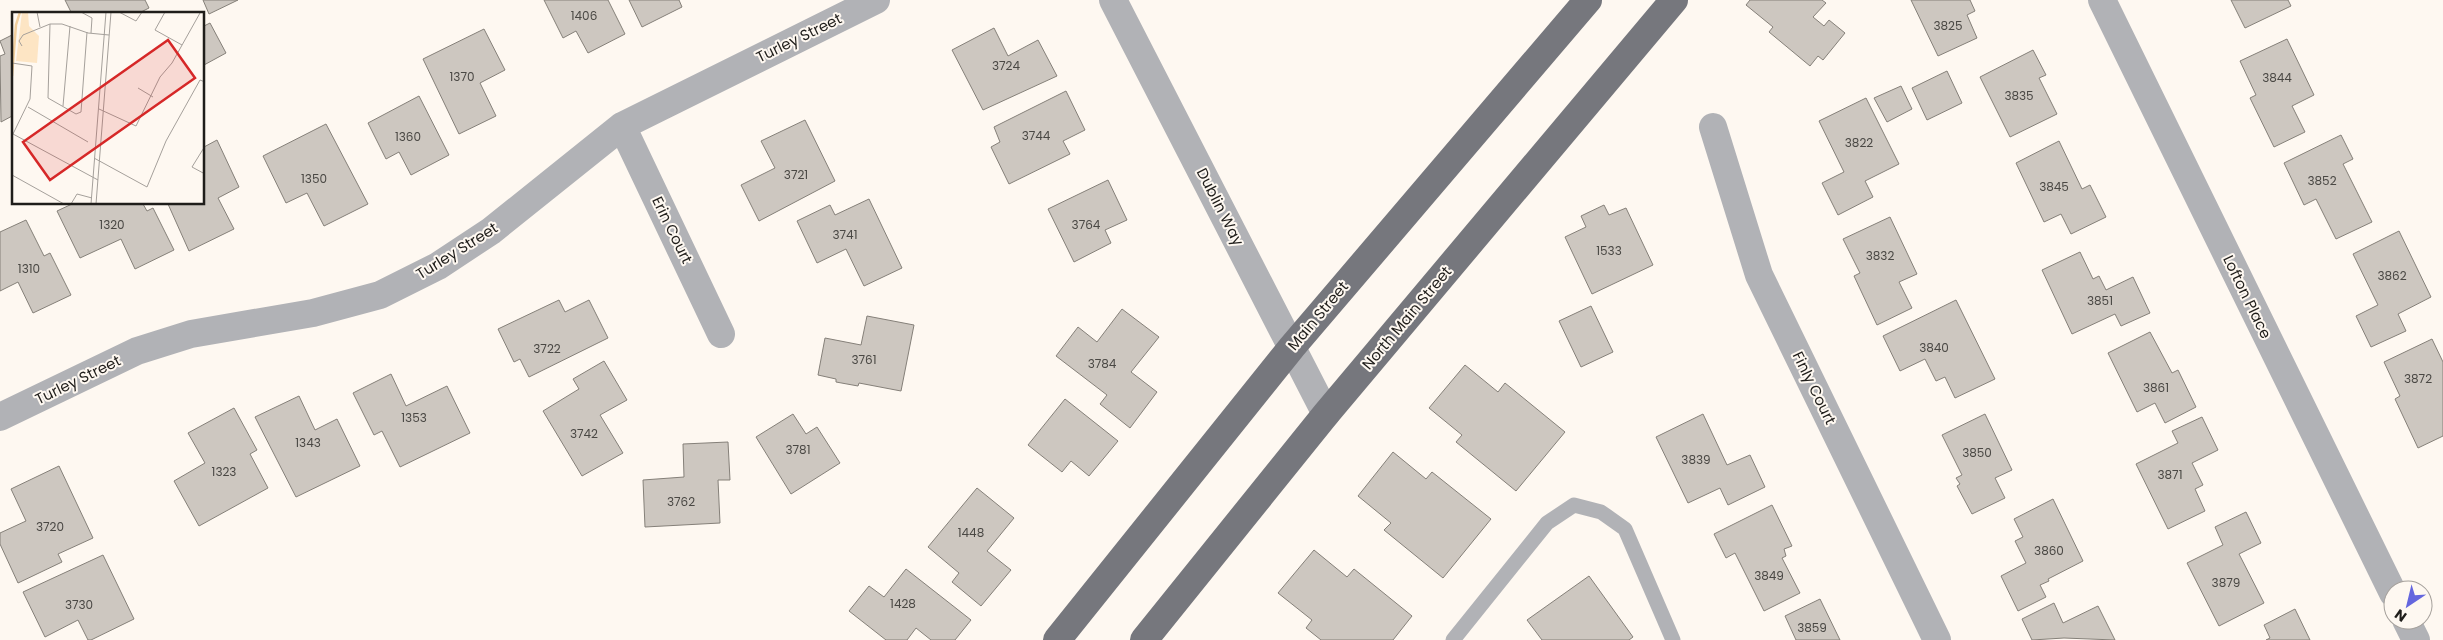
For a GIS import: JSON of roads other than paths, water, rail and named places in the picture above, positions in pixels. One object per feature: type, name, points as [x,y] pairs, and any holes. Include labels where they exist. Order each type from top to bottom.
[{"type":"main road","name":"Main Street","points":[[1057,640],[1292,347],[1588,0]]},
{"type":"main road","name":"North Main Street","points":[[1144,640],[1326,414],[1674,0]]},
{"type":"street","name":"Turley Street","points":[[0,417],[137,351],[191,334],[313,313],[380,295],[438,266],[491,231],[622,126],[876,0]]},
{"type":"street","name":"Dublin Way","points":[[1113,0],[1326,414]]},
{"type":"street","name":"Lofton Place","points":[[2102,0],[2387,580]]},
{"type":"street","name":"Erin Court","points":[[622,126],[722,334]]},
{"type":"street","name":"Finly Court","points":[[1713,127],[1759,274],[1937,640]]},
{"type":"lane","points":[[1453,640],[1547,523],[1574,505],[1602,512],[1624,529],[1673,640]]}]
